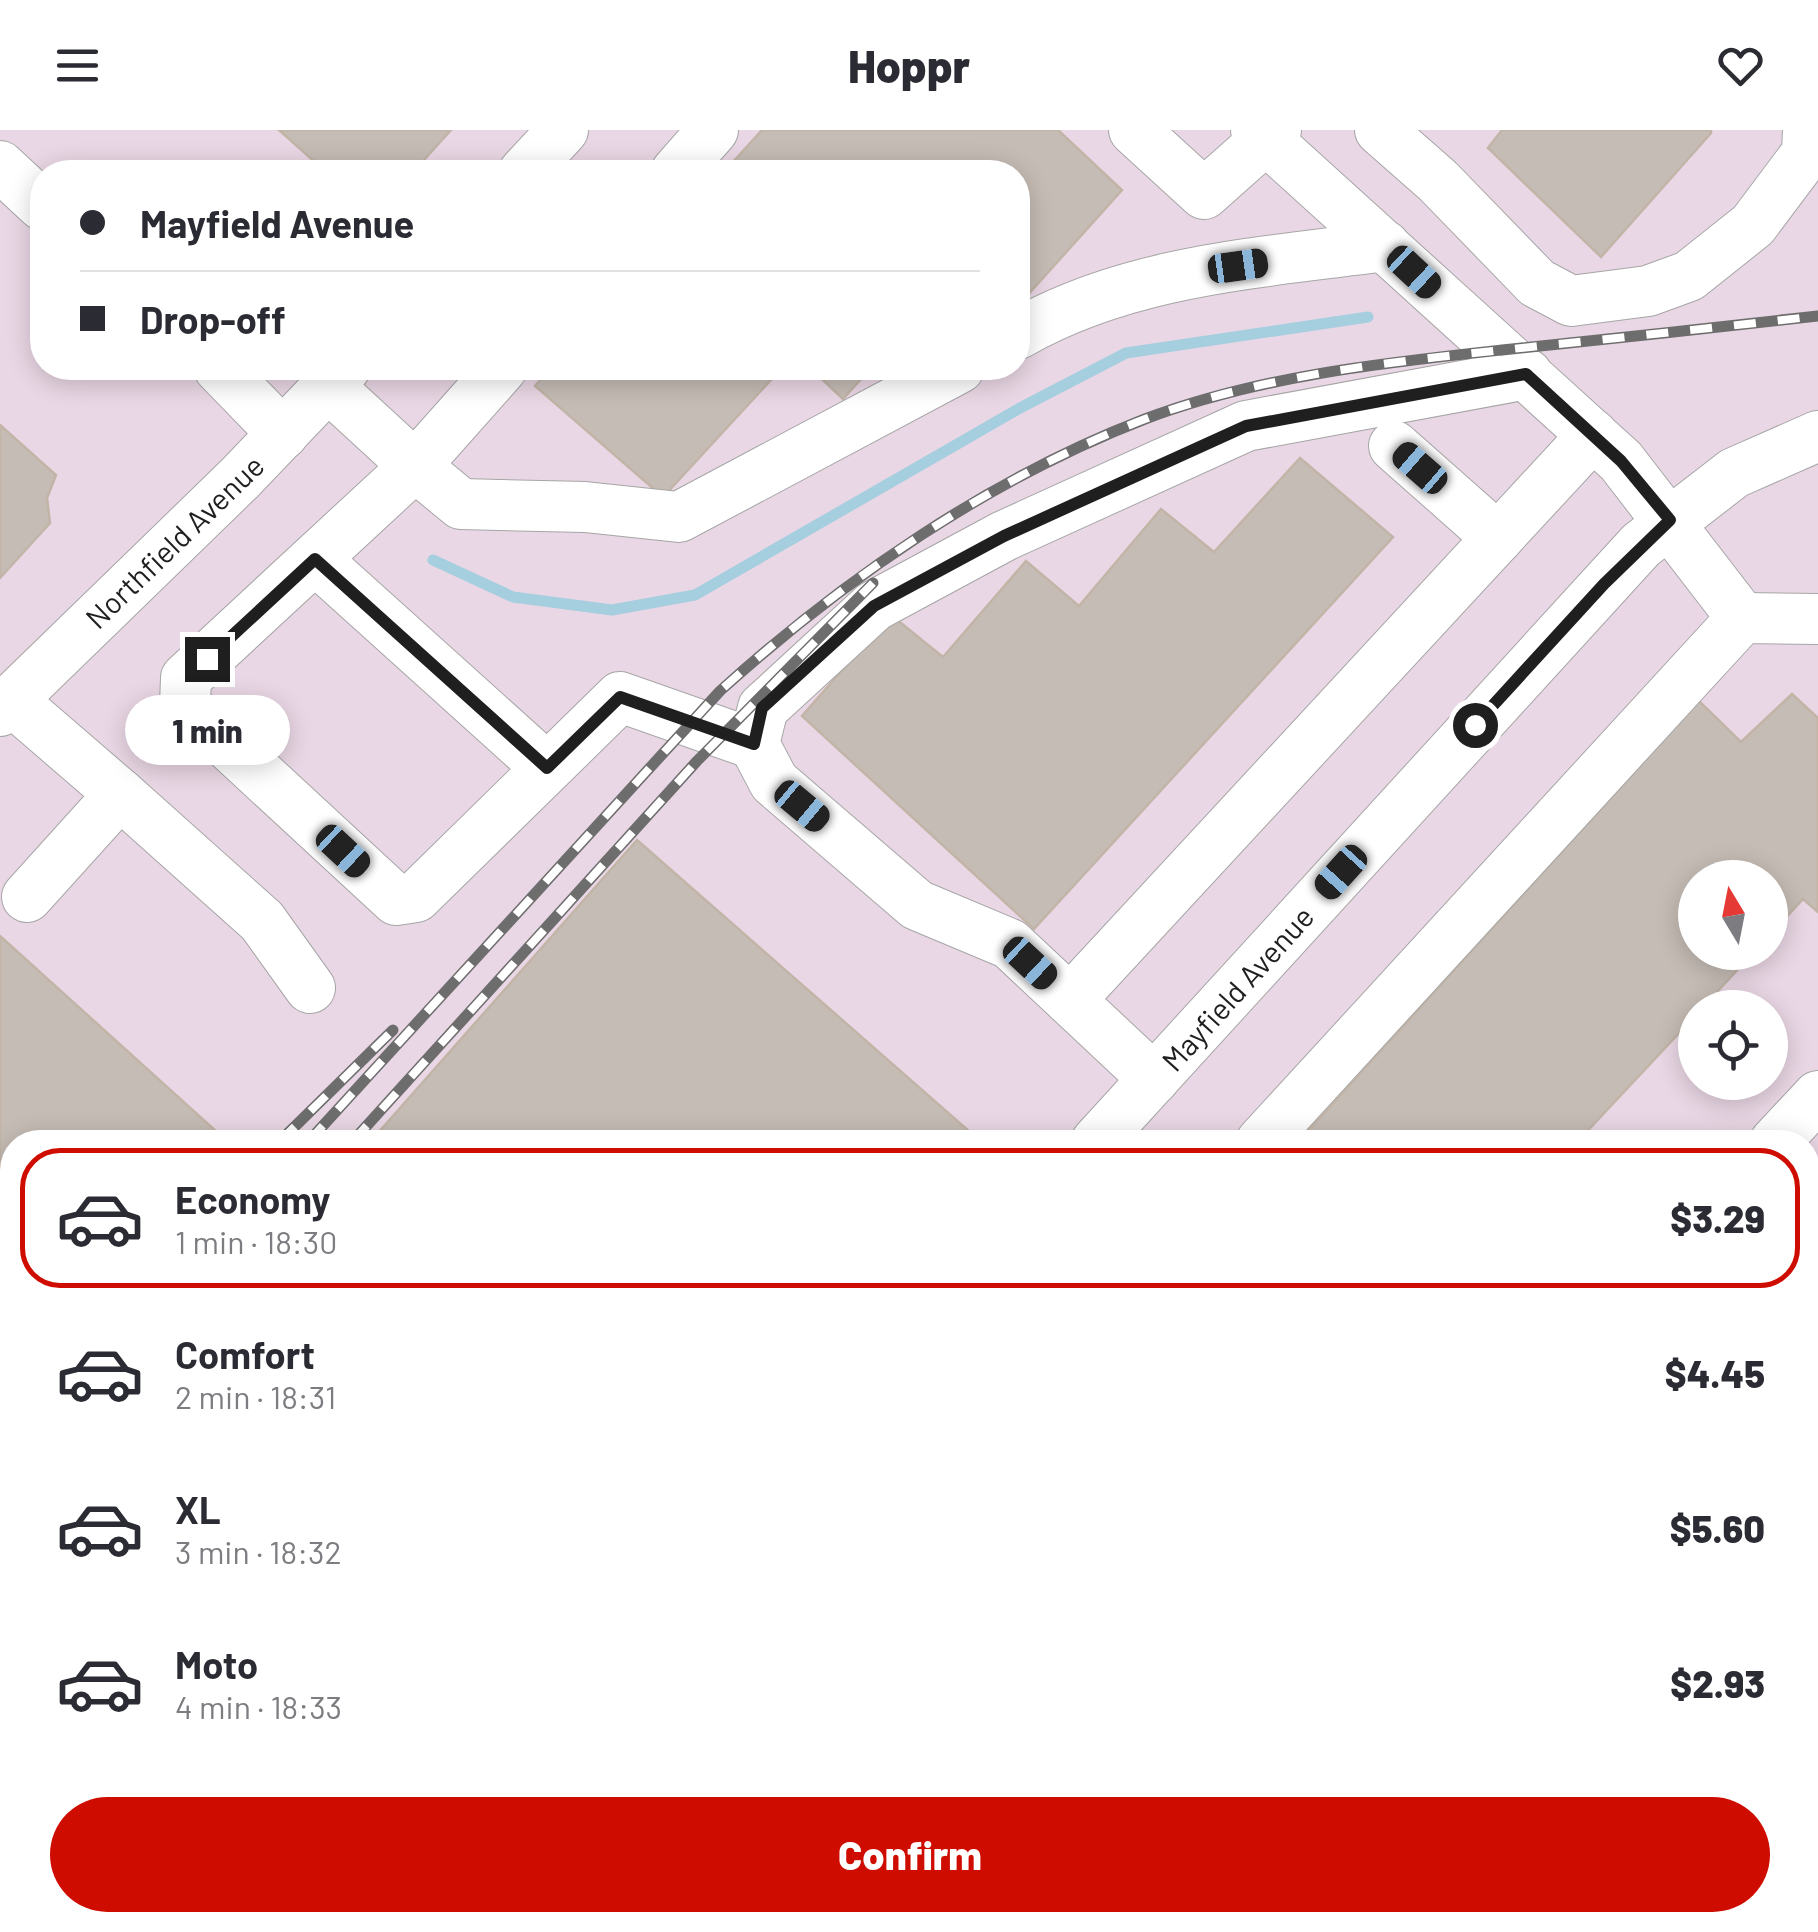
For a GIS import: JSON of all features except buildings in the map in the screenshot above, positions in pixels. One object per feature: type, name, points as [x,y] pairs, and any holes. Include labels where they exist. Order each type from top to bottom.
[{"type":"lane","points":[[535,160],[563,130]]},
{"type":"lane","points":[[687,160],[714,130]]},
{"type":"lane","points":[[1134,130],[1204,194],[1266,133],[1637,478],[1742,618]]},
{"type":"lane","points":[[1380,130],[1438,181],[1537,283],[1571,301],[1648,291],[1689,276],[1753,225],[1807,153],[1808,130]]},
{"type":"lane","points":[[0,166],[30,194]]},
{"type":"lane","points":[[1030,327],[1164,276],[1386,246]]},
{"type":"lane","points":[[1154,1079],[1010,944],[918,905],[774,782],[754,744],[762,708],[874,606],[1004,536],[1246,426],[1526,374]]},
{"type":"lane","points":[[231,380],[283,434]]},
{"type":"lane","name":"Northfield Avenue","points":[[6,705],[334,380]]},
{"type":"lane","points":[[340,380],[415,466],[461,504],[585,507],[678,517],[935,380]]},
{"type":"lane","points":[[491,380],[415,466],[186,678],[186,705],[396,900],[416,897],[620,697],[754,744]]},
{"type":"lane","points":[[1070,1000],[1593,435]]},
{"type":"lane","name":"Mayfield Avenue","points":[[1107,1130],[1582,607],[1670,520],[1734,473],[1818,436]]},
{"type":"lane","points":[[1394,446],[1498,538]]},
{"type":"lane","points":[[315,559],[547,768]]},
{"type":"lane","points":[[1272,1130],[1742,618],[1818,619]]},
{"type":"lane","points":[[6,705],[120,794],[262,921],[310,988]]},
{"type":"lane","points":[[27,897],[120,794]]},
{"type":"lane","points":[[1786,1130],[1818,1096]]},
{"type":"shaded area","points":[[0,130],[1818,130],[1818,1130],[0,1130]]},
{"type":"waterway","points":[[433,560],[513,597],[612,610],[695,595],[1020,408],[1126,353],[1368,317]]},
{"type":"railway","points":[[319,1130],[720,691],[868,572],[1030,471],[1087,443],[1188,404],[1321,373],[1818,316]]},
{"type":"railway","points":[[363,1130],[697,761],[873,583]]},
{"type":"railway","points":[[291,1130],[393,1030]]},
{"type":"route","points":[[207,659],[315,559],[547,768],[620,697],[694,719],[723,735],[754,744],[762,708],[874,606],[1004,536],[1246,426],[1526,374],[1621,461],[1670,520],[1604,584],[1475,725]]}]
